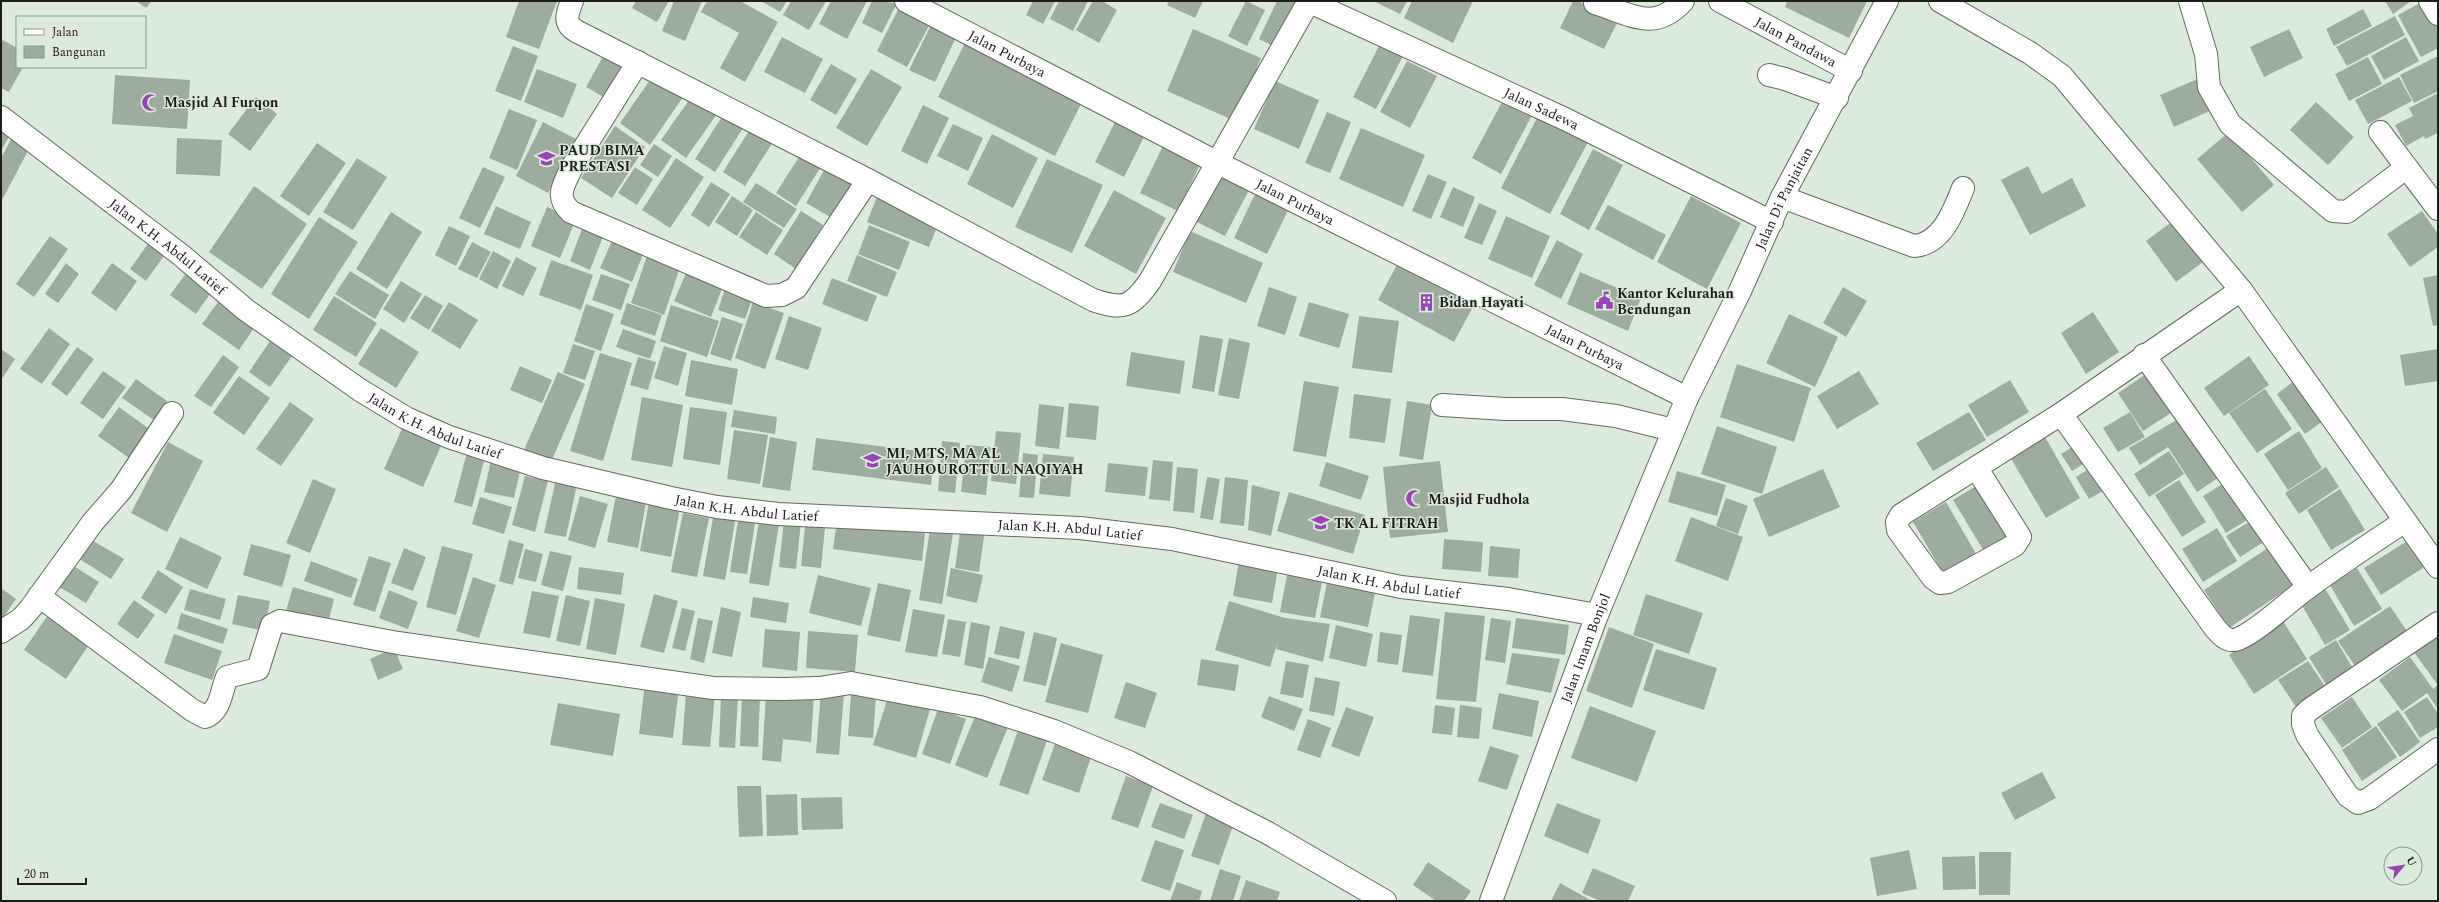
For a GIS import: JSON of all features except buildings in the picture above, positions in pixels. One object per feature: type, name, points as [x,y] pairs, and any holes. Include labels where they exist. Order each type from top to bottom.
[{"type":"street","points":[[572,1],[567,14],[567,21],[570,28],[868,180],[1093,300],[1113,307],[1127,305],[1138,298],[1218,162],[1309,1]]},
{"type":"street","name":"Jalan Purbaya","points":[[906,1],[1218,162],[1687,398]]},
{"type":"street","name":"Jalan Sadewa","points":[[1309,1],[1565,119],[1772,222]]},
{"type":"street","points":[[1595,3],[1648,20],[1665,16],[1675,10],[1683,1]]},
{"type":"street","name":"Jalan Pandawa","points":[[1720,1],[1852,71]]},
{"type":"street","name":"Jalan Di Panjaitan","points":[[1687,398],[1772,222],[1782,197],[1852,71],[1887,1]]},
{"type":"street","points":[[1940,1],[2030,53],[2062,76],[2241,290],[2438,567]]},
{"type":"street","points":[[2190,1],[2206,54],[2209,86],[2230,124],[2333,211],[2347,212],[2406,168]]},
{"type":"street","points":[[2430,1],[2438,14]]},
{"type":"street","points":[[638,62],[571,169],[562,188],[561,198],[563,205],[571,212],[766,296],[774,297],[796,288],[868,180]]},
{"type":"street","points":[[1769,75],[1785,79],[1836,98]]},
{"type":"street","name":"Jalan K.H. Abdul Latief","points":[[1,117],[181,255],[246,310],[360,390],[406,418],[449,437],[543,468],[671,498],[770,513],[1080,528],[1172,539],[1401,587],[1508,599],[1597,615]]},
{"type":"street","points":[[2380,132],[2438,208]]},
{"type":"street","points":[[1782,197],[1914,246],[1931,242],[1945,226],[1963,188]]},
{"type":"street","points":[[1977,469],[2020,537],[2015,545],[1948,582],[1940,582],[1933,578],[1898,530],[1897,522],[1902,515],[1977,469],[2061,414],[2241,290]]},
{"type":"street","points":[[2144,356],[2308,587]]},
{"type":"street","name":"Jalan Imam Bonjol","points":[[1491,901],[1597,615],[1687,398]]},
{"type":"street","points":[[1442,405],[1504,410],[1562,409],[1616,416],[1673,430]]},
{"type":"street","points":[[1,632],[21,619],[39,596],[93,522],[120,490],[172,413]]},
{"type":"street","points":[[2061,414],[2224,637],[2230,640],[2237,640],[2308,587],[2405,521]]},
{"type":"street","points":[[39,596],[192,710],[205,717],[214,712],[217,707],[227,677],[258,669],[272,626],[280,621],[398,642],[713,688],[819,688],[851,683],[980,707],[1054,731],[1129,762],[1268,833],[1385,901]]},
{"type":"street","points":[[2438,623],[2309,710],[2303,716],[2303,724],[2307,735],[2348,796],[2358,803],[2369,799],[2438,749]]},
{"type":"place","name":"Masjid Al Furqon","points":[[151,102]]},
{"type":"place","name":"PAUD BIMA PRESTASI","points":[[546,158]]},
{"type":"place","name":"Kantor Kelurahan Bendungan","points":[[1604,301]]},
{"type":"place","name":"Bidan Hayati","points":[[1426,302]]},
{"type":"place","name":"MI, MTS, MA AL JAUHOUROTTUL NAQIYAH","points":[[873,461]]},
{"type":"place","name":"Masjid Fudhola","points":[[1415,499]]},
{"type":"place","name":"TK AL FITRAH","points":[[1321,523]]}]
